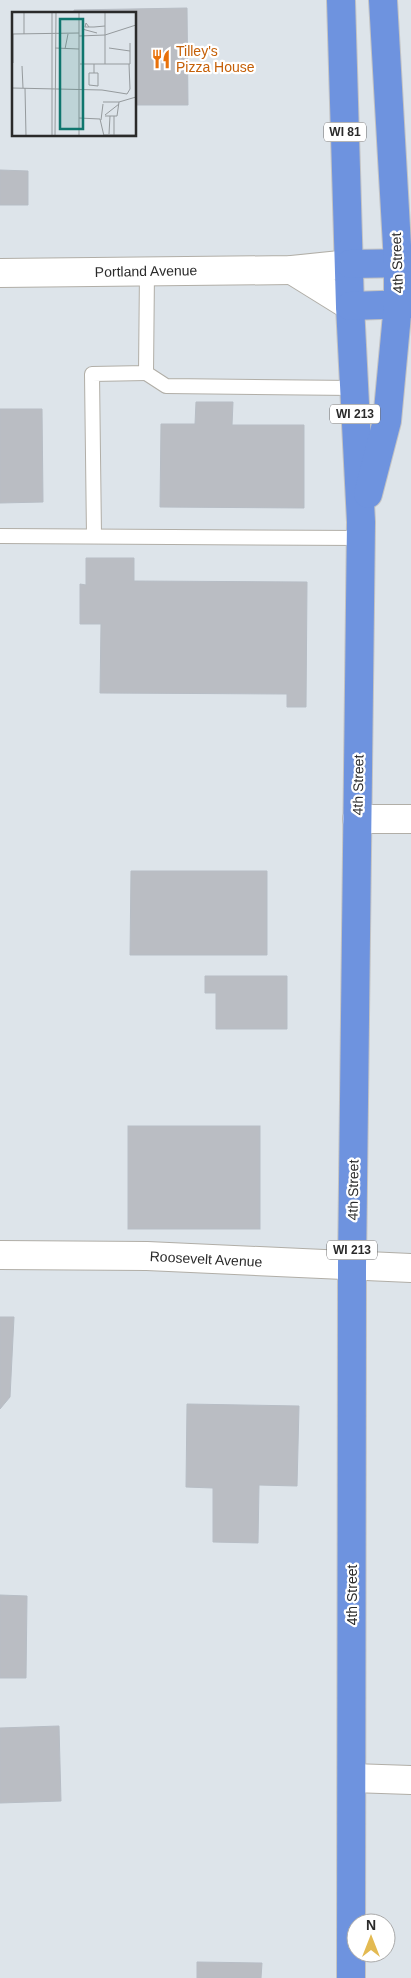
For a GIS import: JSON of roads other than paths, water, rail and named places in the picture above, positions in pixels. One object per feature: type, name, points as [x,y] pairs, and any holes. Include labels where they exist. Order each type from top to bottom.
[{"type":"main road","name":"4th Street","points":[[341,0],[350,306],[361,530],[352,1266],[351,1978]]},
{"type":"main road","name":"4th Street","points":[[361,530],[387,421],[404,304],[402,188],[383,0]]},
{"type":"main road","name":"Portland Avenue","points":[[350,264],[404,264]]},
{"type":"main road","points":[[350,306],[404,304]]},
{"type":"street","name":"Portland Avenue","points":[[0,273],[292,270],[350,264]]},
{"type":"street","points":[[292,270],[350,306]]},
{"type":"street","points":[[357,819],[411,819]]},
{"type":"street","name":"Roosevelt Avenue","points":[[0,1254],[147,1256],[411,1268]]},
{"type":"street","points":[[352,1778],[411,1780]]},
{"type":"lane","points":[[146,373],[147,271]]},
{"type":"lane","points":[[94,536],[92,374],[146,373],[166,386],[354,388]]},
{"type":"lane","points":[[0,536],[94,536],[361,530]]},
{"type":"place","name":"Tilley's Pizza House","points":[[161,59]]}]
